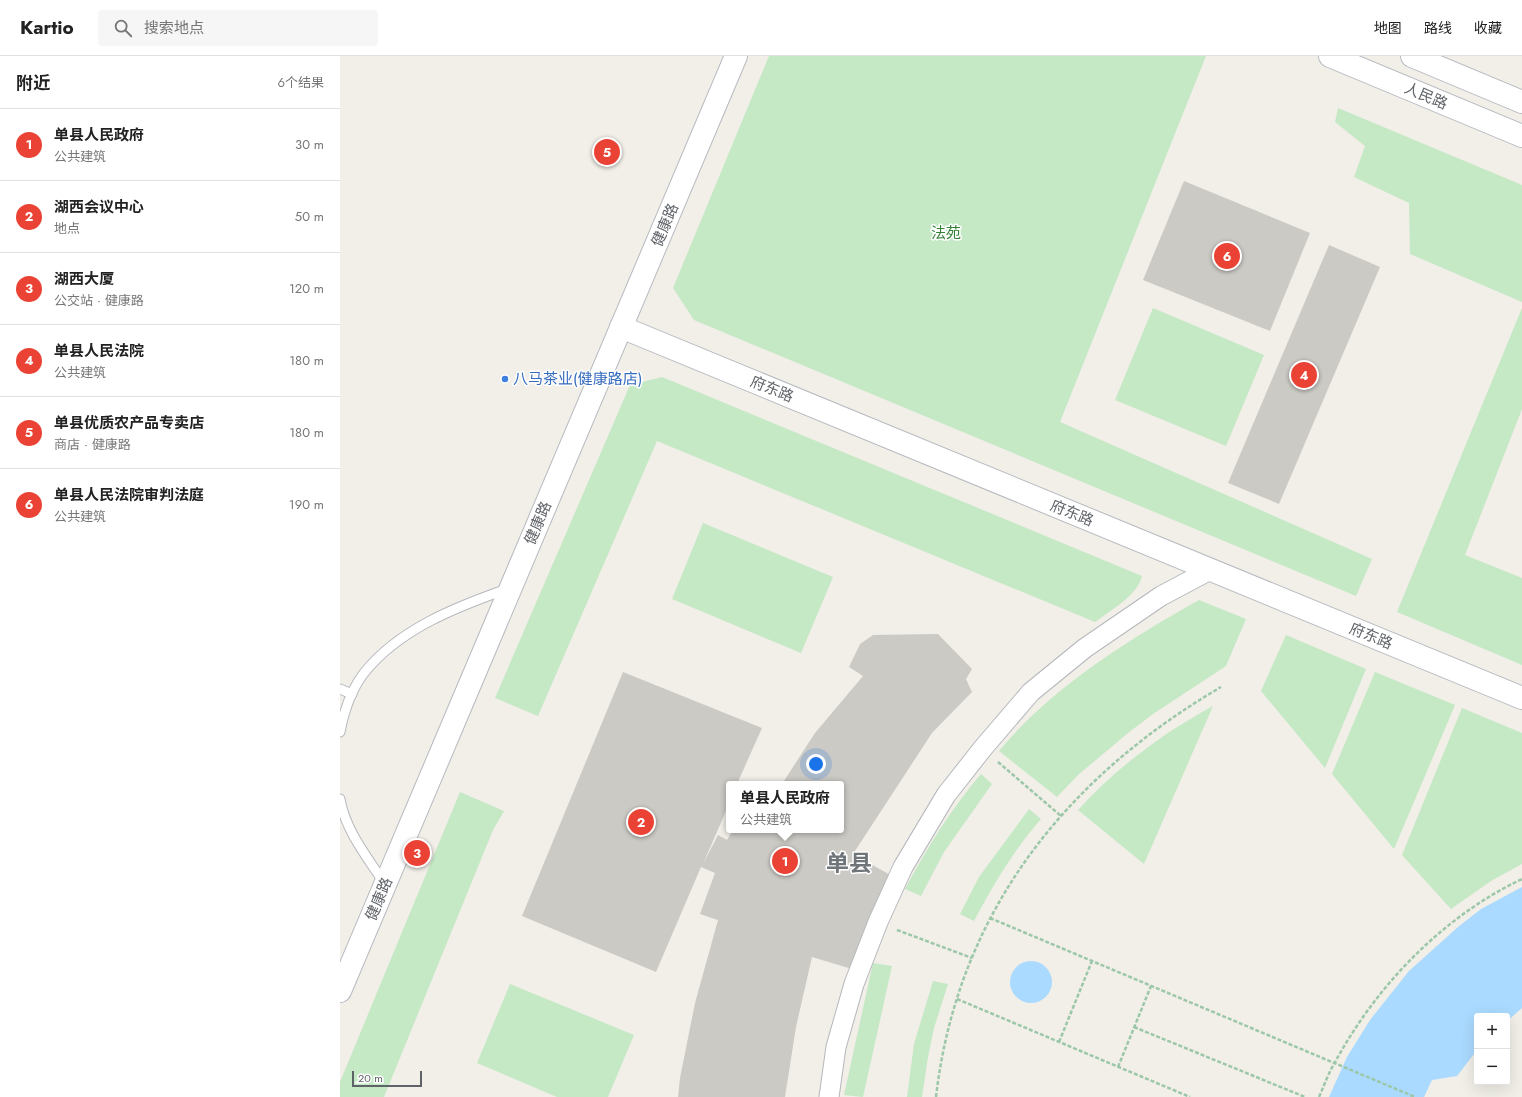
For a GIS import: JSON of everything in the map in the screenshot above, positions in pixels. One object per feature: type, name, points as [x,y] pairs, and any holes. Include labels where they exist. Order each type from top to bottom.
[{"type":"street","name":"健康路","points":[[340,991],[736,56]]},
{"type":"street","name":"人民路","points":[[1330,56],[1522,136]]},
{"type":"street","name":"人民路","points":[[1412,56],[1522,102]]},
{"type":"street","name":"府东路","points":[[621,327],[1522,698]]},
{"type":"street","points":[[829,1097],[836,1047],[854,984],[878,922],[903,867],[946,795],[983,748],[1031,692],[1085,648],[1161,596],[1210,570]]},
{"type":"lane","points":[[340,732],[344,712],[364,673],[388,648],[414,630],[471,602],[511,587]]},
{"type":"lane","points":[[340,689],[352,694]]},
{"type":"lane","points":[[340,799],[341,808],[353,835],[385,885]]},
{"type":"path","points":[[936,1097],[944,1049],[957,999],[972,958],[990,918],[1022,865],[1079,796],[1129,750],[1179,713],[1221,687]]},
{"type":"path","points":[[983,748],[1062,816]]},
{"type":"path","points":[[1319,1097],[1334,1063],[1362,1019],[1381,993],[1426,944],[1478,904],[1522,879]]},
{"type":"path","points":[[990,918],[1415,1097]]},
{"type":"path","points":[[878,922],[972,958]]},
{"type":"path","points":[[1059,1042],[1092,961]]},
{"type":"path","points":[[1118,1067],[1151,986]]},
{"type":"path","points":[[957,999],[1190,1097]]},
{"type":"path","points":[[1134,1027],[1305,1097]]},
{"type":"green space","name":"法苑","points":[[769,56],[1206,56],[1060,422],[1372,559],[1356,596],[694,320],[673,288]]},
{"type":"green space","points":[[1338,108],[1522,185],[1522,302],[1410,254],[1409,203],[1354,177],[1365,146],[1335,122]]},
{"type":"green space","points":[[1153,308],[1264,355],[1226,446],[1115,400]]},
{"type":"green space","points":[[1522,308],[1522,409],[1465,555],[1522,578],[1522,665],[1397,612]]},
{"type":"green space","points":[[662,377],[1142,576],[1135,590],[1123,602],[1095,622],[657,441],[538,716],[495,698],[630,385]]},
{"type":"green space","points":[[703,523],[833,577],[801,653],[672,599]]},
{"type":"green space","points":[[1199,600],[1246,619],[1226,666],[1153,714],[1128,733],[1078,775],[1057,797],[999,751],[1043,706],[1092,666],[1145,631]]},
{"type":"green space","points":[[1286,635],[1366,669],[1325,768],[1261,691]]},
{"type":"green space","points":[[1375,672],[1455,705],[1394,849],[1332,774]]},
{"type":"green space","points":[[1213,706],[1144,864],[1078,810],[1108,780],[1141,752],[1194,716]]},
{"type":"green space","points":[[1462,708],[1522,733],[1522,864],[1491,881],[1451,909],[1402,855]]},
{"type":"green space","points":[[981,774],[992,784],[944,852],[921,896],[905,889],[940,829]]},
{"type":"green space","points":[[460,792],[504,811],[493,830],[384,1097],[340,1097],[340,1082]]},
{"type":"green space","points":[[1029,809],[1041,819],[1004,868],[974,921],[960,914],[979,877]]},
{"type":"green space","points":[[873,963],[892,966],[863,1097],[844,1095]]},
{"type":"green space","points":[[933,981],[948,984],[934,1028],[922,1097],[907,1097],[914,1044]]},
{"type":"green space","points":[[510,984],[634,1035],[608,1097],[557,1097],[477,1063]]},
{"type":"water","points":[[1522,887],[1522,1008],[1510,1018],[1510,1013],[1474,1013],[1474,1054],[1457,1076],[1432,1080],[1424,1097],[1329,1097],[1347,1057],[1370,1020],[1409,971],[1458,927],[1481,909]]},
{"type":"water","points":[[1027,961],[1035,961],[1043,964],[1049,970],[1052,982],[1049,994],[1043,1000],[1035,1003],[1027,1003],[1019,1000],[1013,994],[1010,986],[1010,978],[1013,970],[1019,964]]},
{"type":"building","points":[[1184,181],[1310,233],[1270,331],[1143,280]]},
{"type":"building","points":[[1329,245],[1380,267],[1279,504],[1228,483]]},
{"type":"building","points":[[938,634],[972,669],[966,679],[972,692],[932,733],[853,854],[892,876],[852,969],[812,957],[796,1027],[785,1097],[678,1097],[680,1078],[695,1003],[718,920],[700,914],[715,873],[701,867],[656,972],[522,916],[623,672],[762,728],[738,781],[726,781],[726,811],[703,864],[718,835],[727,840],[731,833],[844,833],[844,781],[784,781],[815,733],[863,676],[849,667],[860,644],[873,635]]},
{"type":"place","name":"单县优质农产品专卖店","points":[[607,152]]},
{"type":"place","name":"单县人民法院审判法庭","points":[[1227,256]]},
{"type":"place","name":"单县人民法院","points":[[1304,375]]},
{"type":"place","name":"八马茶业(健康路店)","points":[[505,379]]},
{"type":"place","name":"湖西会议中心","points":[[641,822]]},
{"type":"place","name":"湖西大厦","points":[[417,853]]},
{"type":"place","name":"单县人民政府","points":[[785,861]]},
{"type":"district","name":"单县","points":[[849,863]]}]
